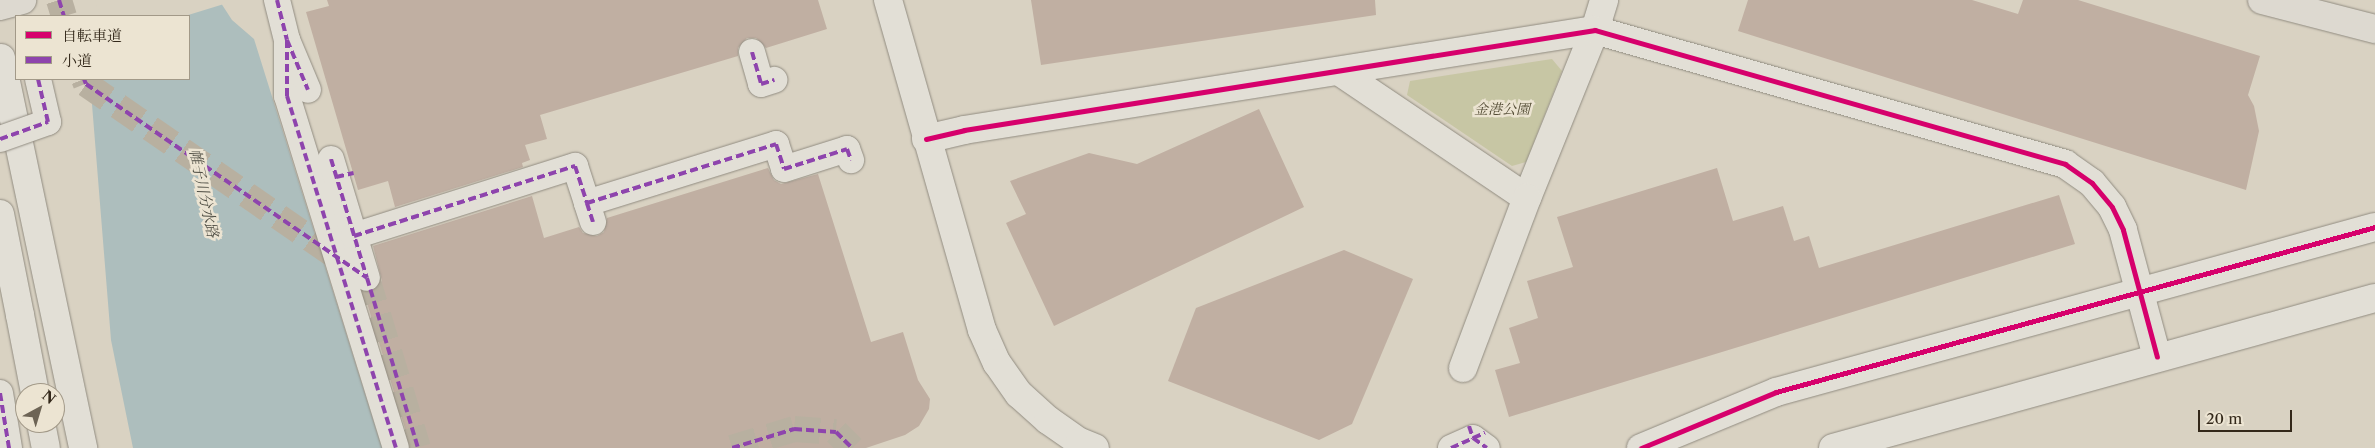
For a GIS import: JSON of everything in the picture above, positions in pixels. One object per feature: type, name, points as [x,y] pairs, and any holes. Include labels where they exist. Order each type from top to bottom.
[{"type":"highway","points":[[0,6],[22,0]]},
{"type":"highway","points":[[2262,0],[2375,31]]},
{"type":"highway","points":[[2330,0],[2375,10]]},
{"type":"street","points":[[277,0],[287,40],[308,90]]},
{"type":"street","points":[[888,0],[926,139],[982,330],[997,363],[1019,394],[1048,420],[1080,442],[1095,448]]},
{"type":"street","points":[[1463,368],[1527,198],[1595,30],[1604,0]]},
{"type":"street","points":[[2252,0],[2375,31]]},
{"type":"street","points":[[926,139],[964,130],[1340,72],[1595,30],[2064,164],[2092,184],[2112,207],[2123,230],[2157,357]]},
{"type":"street","points":[[287,40],[287,96],[396,448]]},
{"type":"street","points":[[752,52],[761,84],[774,80]]},
{"type":"street","points":[[1,58],[83,448]]},
{"type":"street","points":[[1340,72],[1527,198]]},
{"type":"street","points":[[0,139],[48,122],[38,80]]},
{"type":"street","points":[[354,236],[575,166],[590,212],[776,144],[784,169],[847,150],[850,160]]},
{"type":"street","points":[[340,169],[354,236],[367,278]]},
{"type":"street","points":[[0,214],[33,383]]},
{"type":"street","points":[[1641,448],[1776,392],[2139,290],[2375,227]]},
{"type":"street","points":[[1833,448],[2375,298]]},
{"type":"street","points":[[0,393],[9,448]]},
{"type":"street","points":[[43,433],[46,448]]},
{"type":"green space","name":"金港公園","points":[[1552,59],[1562,71],[1526,162],[1512,166],[1407,95],[1410,81]]},
{"type":"water","name":"帷子川分水路","points":[[219,0],[232,20],[254,39],[382,448],[133,448],[111,340],[91,92],[97,80],[190,80],[190,15],[110,15]]},
{"type":"pier","points":[[95,0],[222,0],[224,4],[188,15],[100,15]]},
{"type":"building","points":[[327,0],[818,0],[827,29],[766,48],[756,38],[747,38],[738,48],[738,56],[540,115],[547,139],[525,145],[530,160],[522,163],[523,167],[395,207],[388,181],[358,190],[306,12],[329,6]]},
{"type":"building","points":[[1031,0],[1375,0],[1376,15],[1041,65]]},
{"type":"building","points":[[1748,0],[1972,0],[2018,14],[2023,0],[2078,0],[2260,56],[2248,95],[2254,106],[2259,131],[2246,190],[1738,31]]},
{"type":"building","points":[[1259,109],[1304,207],[1054,326],[1006,223],[1026,214],[1010,181],[1089,153],[1137,164]]},
{"type":"building","points":[[768,168],[774,180],[781,184],[818,174],[871,342],[903,332],[918,380],[930,399],[929,409],[919,426],[905,435],[866,448],[411,448],[364,293],[378,289],[382,281],[373,246],[532,196],[544,238],[579,227],[583,233],[597,236],[604,232],[607,218]]},
{"type":"building","points":[[1717,168],[1733,221],[1783,206],[1794,241],[1809,236],[1819,268],[2059,195],[2075,244],[1509,417],[1495,370],[1520,363],[1509,328],[1538,318],[1527,281],[1573,267],[1557,217]]},
{"type":"building","points":[[1344,250],[1413,279],[1352,424],[1319,440],[1168,381],[1196,308]]},
{"type":"tunnel","points":[[59,0],[64,15]]},
{"type":"tunnel","points":[[84,80],[86,84],[367,278],[418,448]]},
{"type":"tunnel","points":[[732,448],[794,429],[836,432],[852,448]]},
{"type":"marked path","points":[[59,0],[64,15]]},
{"type":"marked path","points":[[277,0],[287,40],[308,90]]},
{"type":"marked path","points":[[287,40],[287,96],[396,448]]},
{"type":"marked path","points":[[752,52],[761,84],[774,80]]},
{"type":"marked path","points":[[0,139],[48,122],[38,80]]},
{"type":"marked path","points":[[84,80],[86,84],[367,278],[418,448]]},
{"type":"marked path","points":[[593,222],[587,203],[776,144],[784,169],[847,149],[851,160]]},
{"type":"marked path","points":[[331,159],[367,278]]},
{"type":"marked path","points":[[354,236],[575,166],[587,203]]},
{"type":"marked path","points":[[336,177],[354,173]]},
{"type":"marked path","points":[[0,393],[9,448]]},
{"type":"marked path","points":[[1469,426],[1473,438],[1485,433]]},
{"type":"marked path","points":[[732,448],[794,429],[836,432],[852,448]]},
{"type":"marked path","points":[[1451,448],[1473,438],[1487,448]]},
{"type":"cycle path","points":[[926,139],[964,130],[1595,30],[2065,164],[2092,183],[2112,207],[2123,230],[2157,357]]},
{"type":"cycle path","points":[[1641,448],[1776,392],[2375,227]]}]
